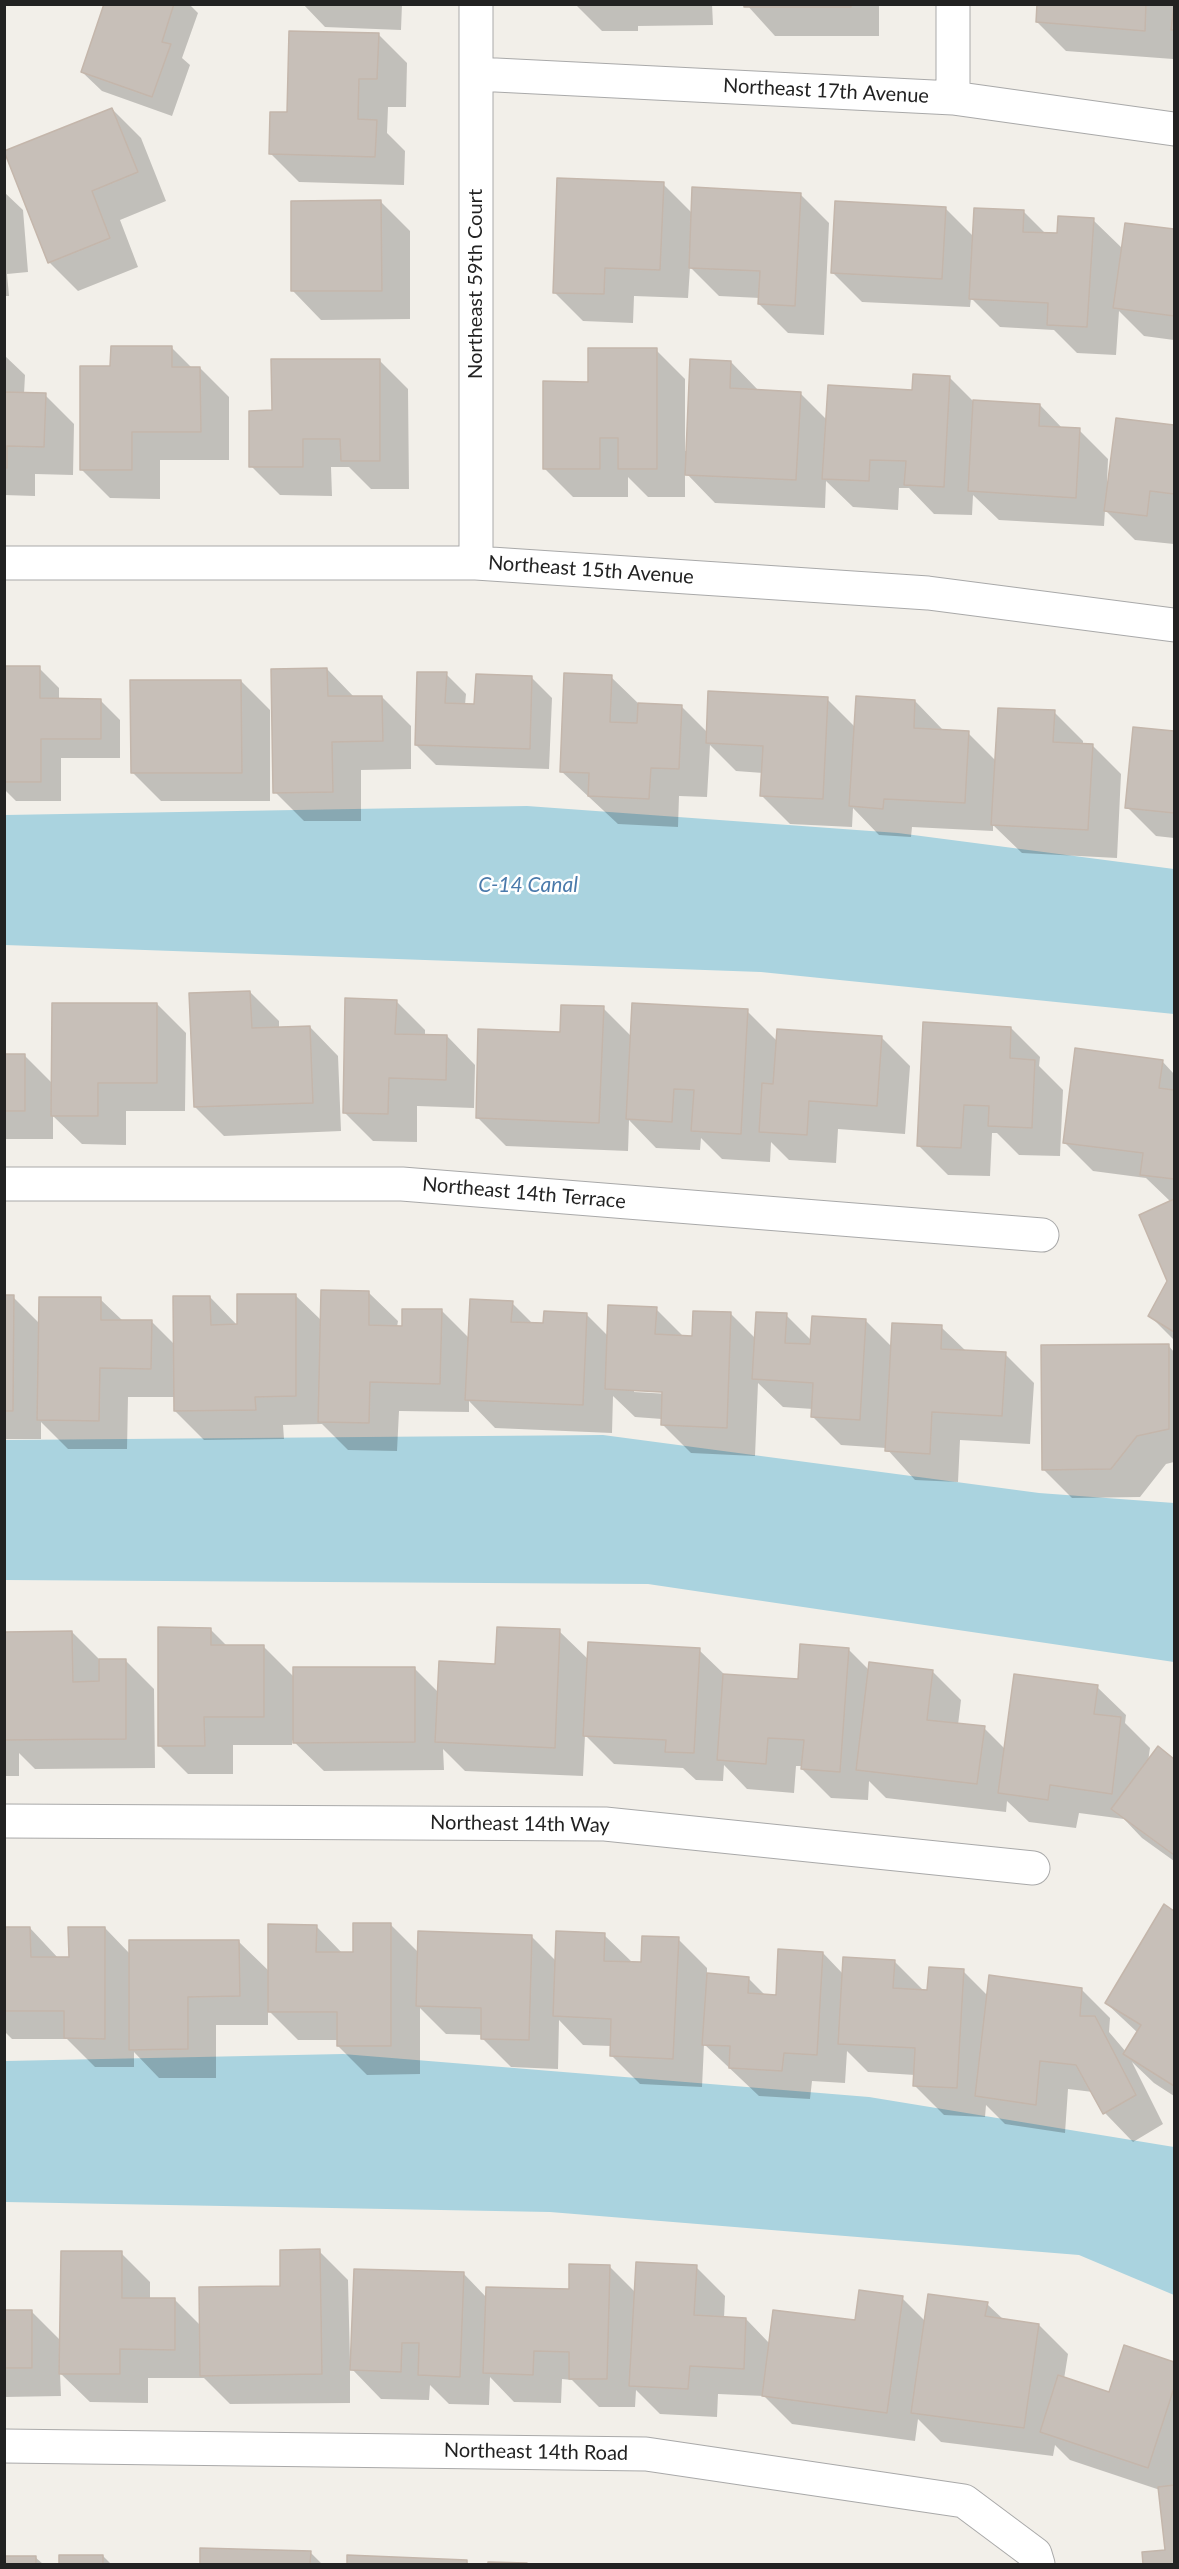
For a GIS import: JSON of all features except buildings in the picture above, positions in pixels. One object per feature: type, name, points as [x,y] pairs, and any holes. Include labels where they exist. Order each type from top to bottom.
[{"type":"street","name":"Northeast 59th Court","points":[[476,4],[476,563]]},
{"type":"street","points":[[953,4],[953,98]]},
{"type":"street","name":"Northeast 17th Avenue","points":[[476,74],[953,98],[1174,129]]},
{"type":"street","name":"Northeast 15th Avenue","points":[[4,563],[476,563],[928,592],[1174,625]]},
{"type":"street","name":"Northeast 14th Terrace","points":[[4,1184],[402,1184],[1042,1235]]},
{"type":"street","name":"Northeast 14th Way","points":[[4,1821],[604,1824],[1034,1868]]},
{"type":"street","name":"Northeast 14th Road","points":[[4,2446],[646,2454],[964,2500],[1035,2554],[1038,2565]]},
{"type":"water","name":"C-14 Canal","points":[[527,806],[898,833],[1174,869],[1174,1014],[761,972],[5,945],[5,815]]},
{"type":"water","points":[[603,1435],[1039,1493],[1174,1503],[1174,1662],[648,1584],[5,1580],[5,1440]]},
{"type":"water","points":[[343,2054],[869,2097],[1174,2147],[1174,2295],[1079,2255],[550,2212],[5,2202],[5,2061]]}]
